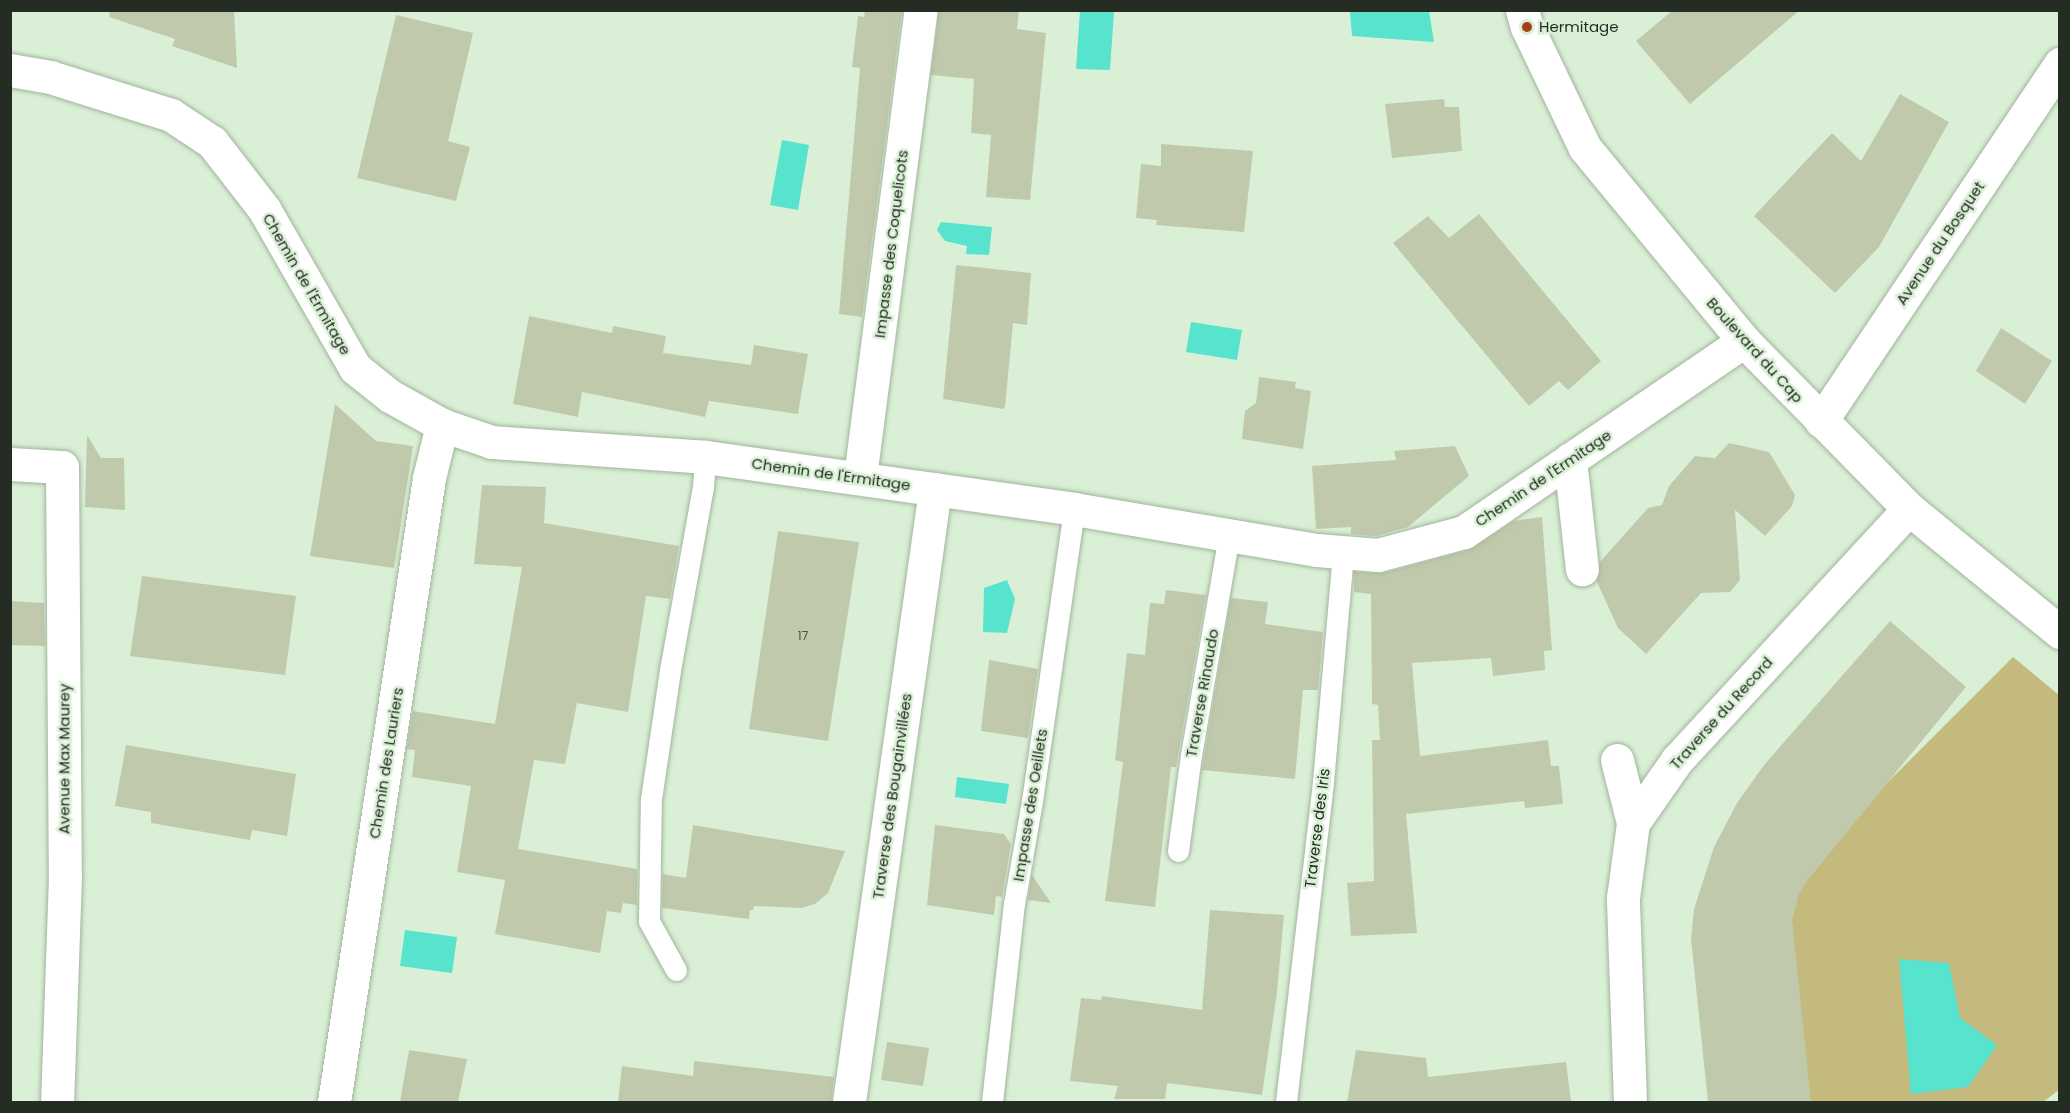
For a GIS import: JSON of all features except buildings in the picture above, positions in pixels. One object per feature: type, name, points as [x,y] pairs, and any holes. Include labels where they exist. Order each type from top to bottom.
[{"type":"street","name":"Impasse des Coquelicots","points":[[860,477],[921,10]]},
{"type":"street","name":"Boulevard du Cap","points":[[1522,10],[1527,27],[1585,148],[1743,341],[1909,508],[2060,632]]},
{"type":"street","name":"Avenue du Bosquet","points":[[1821,421],[2060,64]]},
{"type":"street","name":"Chemin de l'Ermitage","points":[[10,70],[50,76],[171,115],[212,142],[264,209],[355,368],[390,396],[442,425],[492,442],[705,457],[860,477],[1229,535],[1378,555],[1464,532],[1743,341]]},
{"type":"street","name":"Chemin des Lauriers","points":[[334,1102],[429,478],[442,425]]},
{"type":"street","points":[[1570,459],[1582,569]]},
{"type":"street","name":"Avenue Max Maurey","points":[[10,464],[62,467],[65,876],[57,1102]]},
{"type":"street","name":"Traverse des Bougainvillées","points":[[849,1102],[935,489]]},
{"type":"street","name":"Traverse du Record","points":[[1630,1102],[1623,898],[1634,823],[1677,760],[1909,508]]},
{"type":"street","points":[[1617,760],[1634,823]]},
{"type":"lane","points":[[676,970],[649,921],[651,799],[705,457]]},
{"type":"lane","name":"Impasse des Oeillets","points":[[992,1102],[1014,904],[1032,801],[1074,509]]},
{"type":"lane","name":"Traverse Rinaudo","points":[[1178,851],[1191,754],[1229,535]]},
{"type":"lane","name":"Traverse des Iris","points":[[1286,1102],[1323,782],[1343,552]]},
{"type":"shaded area","points":[[2013,657],[2059,695],[2060,1089],[2043,1102],[1809,1102],[1790,903],[1849,821]]},
{"type":"water","points":[[1080,11],[1114,11],[1110,70],[1076,69]]},
{"type":"water","points":[[1350,11],[1429,11],[1434,42],[1352,36]]},
{"type":"water","points":[[782,140],[809,145],[798,210],[770,205]]},
{"type":"water","points":[[941,222],[992,227],[989,255],[966,254],[967,246],[945,241],[937,230]]},
{"type":"water","points":[[1191,322],[1242,330],[1237,360],[1186,352]]},
{"type":"water","points":[[1007,580],[1015,599],[1007,633],[983,632],[984,588]]},
{"type":"water","points":[[957,777],[1009,784],[1006,804],[955,797]]},
{"type":"water","points":[[405,930],[457,937],[452,973],[400,966]]},
{"type":"water","points":[[1899,959],[1949,963],[1960,1018],[1997,1045],[1968,1087],[1911,1094]]},
{"type":"place","name":"Hermitage","points":[[1527,27]]}]
